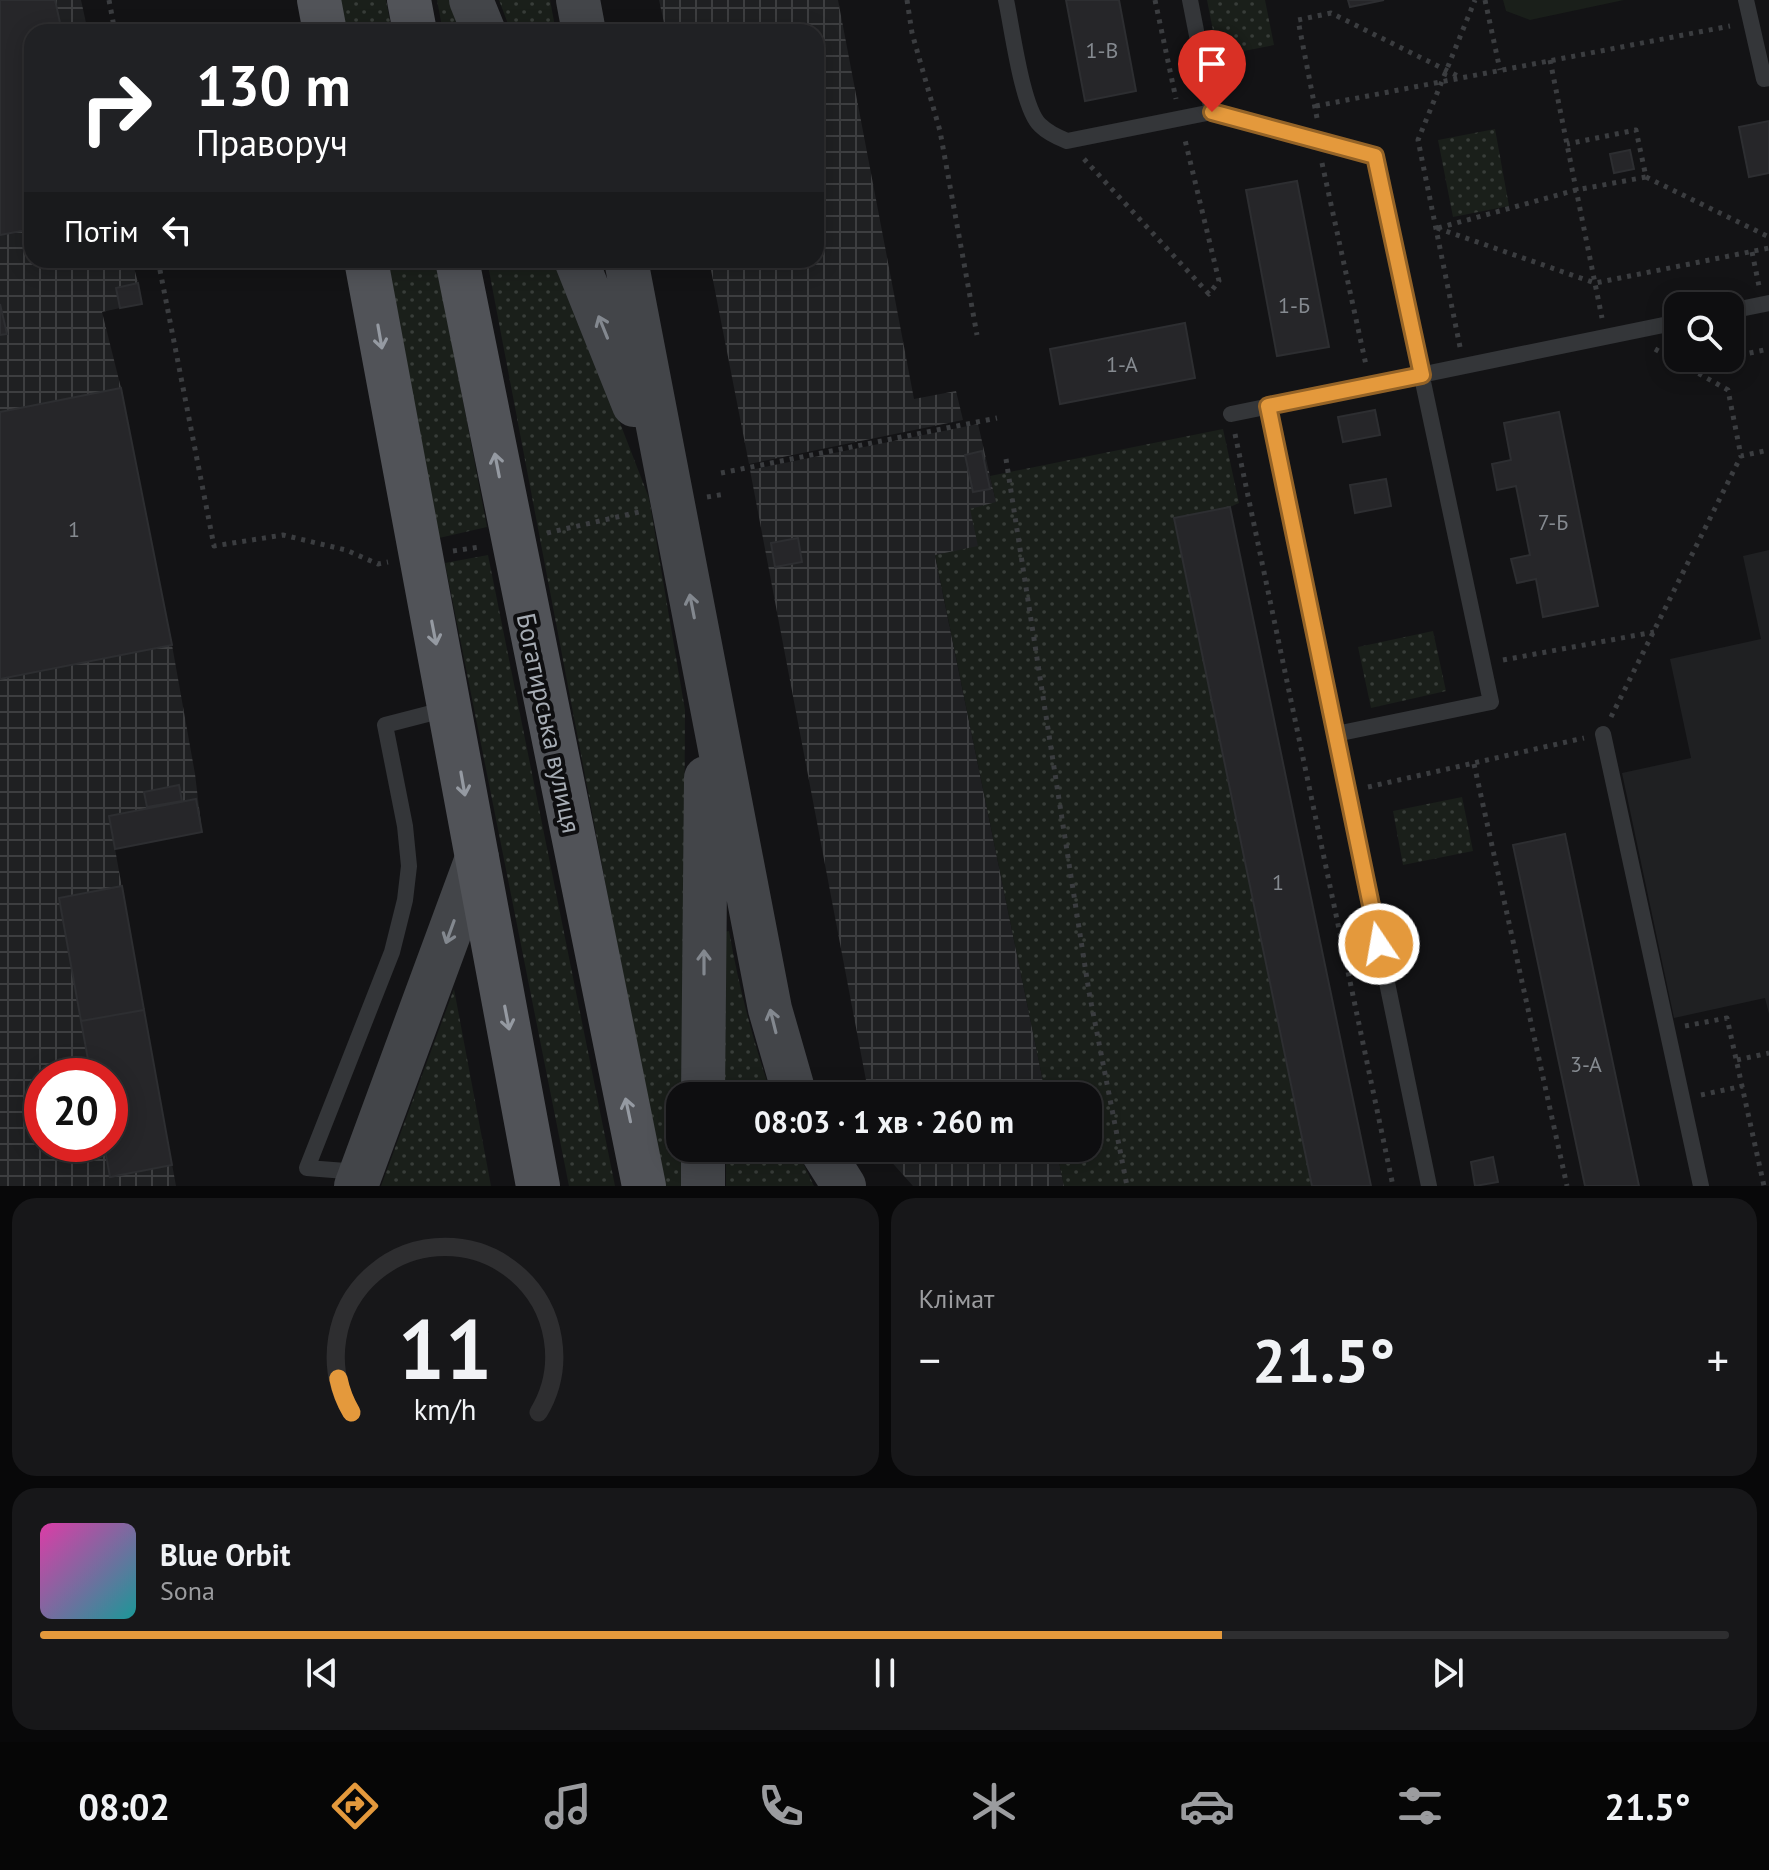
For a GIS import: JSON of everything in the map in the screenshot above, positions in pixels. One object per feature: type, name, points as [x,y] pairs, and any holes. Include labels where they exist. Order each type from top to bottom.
[{"type":"main road","points":[[319,0],[324,24]]},
{"type":"main road","points":[[409,0],[414,24]]},
{"type":"main road","points":[[471,0],[481,24]]},
{"type":"main road","points":[[578,0],[582,24]]},
{"type":"main road","points":[[367,268],[538,1186]]},
{"type":"main road","name":"Богатирська вулиця","points":[[459,268],[644,1186]]},
{"type":"main road","points":[[579,268],[673,504]]},
{"type":"main road","points":[[628,268],[770,1009],[791,1082]]},
{"type":"main road","points":[[703,1082],[707,683]]},
{"type":"main road","points":[[358,1179],[477,858]]},
{"type":"main road","points":[[703,1162],[703,1186]]},
{"type":"main road","points":[[829,1162],[844,1186]]},
{"type":"lane","points":[[1006,0],[1029,107],[1038,124],[1067,141],[1212,112],[1375,156],[1491,702],[1336,734]]},
{"type":"lane","points":[[1190,0],[1212,112]]},
{"type":"lane","points":[[1746,0],[1764,79],[1769,78]]},
{"type":"lane","points":[[1744,308],[1766,304]]},
{"type":"lane","points":[[1231,414],[1664,325]]},
{"type":"lane","points":[[1268,406],[1429,1186]]},
{"type":"lane","points":[[358,1179],[307,1168],[392,952],[405,900],[409,866],[405,826],[385,725],[449,709]]},
{"type":"lane","points":[[1603,734],[1701,1186]]},
{"type":"path","points":[[109,0],[114,24]]},
{"type":"path","points":[[907,0],[912,33],[940,131],[977,335]]},
{"type":"path","points":[[1067,141],[1209,294],[1219,281],[1155,0]]},
{"type":"path","points":[[1464,366],[1418,140],[1475,0]]},
{"type":"path","points":[[1485,0],[1500,70]]},
{"type":"path","points":[[1370,385],[1318,140],[1316,106],[1298,20],[1331,13],[1462,78]]},
{"type":"path","points":[[1316,106],[1751,22]]},
{"type":"path","points":[[1550,60],[1603,320],[1664,354]]},
{"type":"path","points":[[1567,144],[1636,130],[1646,177]]},
{"type":"path","points":[[1437,228],[1576,190],[1646,177],[1769,237]]},
{"type":"path","points":[[1437,228],[1595,283],[1769,248]]},
{"type":"path","points":[[1752,252],[1766,304]]},
{"type":"path","points":[[160,268],[214,546],[283,535],[346,550],[378,564],[512,541],[673,504]]},
{"type":"path","points":[[1744,354],[1769,349]]},
{"type":"path","points":[[1347,792],[1603,734],[1741,456],[1728,390],[1696,372]]},
{"type":"path","points":[[1231,414],[1393,1186]]},
{"type":"path","points":[[721,473],[997,418]]},
{"type":"path","points":[[1741,456],[1769,450]]},
{"type":"path","points":[[1006,459],[1089,992],[1127,1186]]},
{"type":"path","points":[[1483,664],[1654,632]]},
{"type":"path","points":[[1474,764],[1567,1186]]},
{"type":"path","points":[[1667,1030],[1727,1018],[1764,1186]]},
{"type":"path","points":[[1737,1060],[1769,1053]]},
{"type":"path","points":[[1682,1100],[1743,1086]]},
{"type":"shaded area","points":[[0,0],[81,0],[86,24],[24,24],[24,268],[134,268],[138,283],[116,288],[120,308],[102,312],[121,388],[0,412]]},
{"type":"shaded area","points":[[340,0],[386,0],[390,24],[344,24]]},
{"type":"shaded area","points":[[437,0],[456,0],[466,24],[442,24]]},
{"type":"shaded area","points":[[499,0],[550,0],[554,24],[508,24]]},
{"type":"shaded area","points":[[659,0],[838,0],[914,399],[956,391],[963,420],[749,464],[711,268],[824,268],[824,24],[664,24]]},
{"type":"shaded area","points":[[1207,0],[1265,0],[1274,45],[1218,56]]},
{"type":"shaded area","points":[[1503,0],[1624,0],[1530,20],[1506,11]]},
{"type":"shaded area","points":[[1495,129],[1509,206],[1453,217],[1438,140]]},
{"type":"shaded area","points":[[389,268],[438,268],[487,527],[439,538]]},
{"type":"shaded area","points":[[489,268],[560,268],[649,498],[685,710],[683,1082],[666,1082],[666,1162],[681,1162],[682,1186],[663,1186]]},
{"type":"shaded area","points":[[978,424],[996,502],[979,547],[935,556],[1043,1082],[866,1082],[750,470]]},
{"type":"shaded area","points":[[1223,429],[1239,503],[1230,507],[1312,1186],[1064,1186],[1059,1162],[1102,1162],[1102,1082],[1043,1082],[935,555],[978,546],[970,509],[996,502],[990,476]]},
{"type":"shaded area","points":[[1769,550],[1769,1014],[1765,998],[1674,1018],[1622,773],[1691,758],[1670,659],[1761,639],[1743,556]]},
{"type":"shaded area","points":[[488,555],[615,1186],[569,1186],[445,563]]},
{"type":"shaded area","points":[[1433,631],[1446,691],[1371,708],[1358,647]]},
{"type":"shaded area","points":[[172,645],[202,832],[115,849],[176,1186],[0,1186],[0,679]]},
{"type":"shaded area","points":[[1462,797],[1473,851],[1403,865],[1393,811]]},
{"type":"shaded area","points":[[729,931],[747,1014],[768,1082],[725,1082],[724,932]]},
{"type":"shaded area","points":[[454,989],[491,1186],[381,1186]]},
{"type":"shaded area","points":[[726,1162],[803,1162],[814,1186],[726,1186]]},
{"type":"shaded area","points":[[892,1162],[1059,1162],[1064,1186],[913,1186]]},
{"type":"building","points":[[0,0],[55,0],[60,24],[24,24],[24,230],[0,235]]},
{"type":"building","points":[[1066,0],[1119,0],[1136,91],[1085,101]]},
{"type":"building","points":[[1348,0],[1384,0],[1350,7]]},
{"type":"building","points":[[1769,121],[1769,173],[1749,177],[1739,127]]},
{"type":"building","points":[[1630,150],[1634,169],[1614,173],[1610,154]]},
{"type":"building","points":[[1297,181],[1329,347],[1277,356],[1246,190]]},
{"type":"building","points":[[138,283],[142,304],[120,308],[116,288]]},
{"type":"building","points":[[0,304],[7,334],[0,335]]},
{"type":"building","points":[[1185,323],[1195,378],[1060,404],[1050,349]]},
{"type":"building","points":[[121,388],[172,645],[0,679],[0,412]]},
{"type":"building","points":[[1375,410],[1380,435],[1343,442],[1338,417]]},
{"type":"building","points":[[1559,412],[1598,606],[1543,617],[1536,579],[1517,583],[1511,559],[1530,555],[1516,486],[1497,490],[1492,464],[1511,460],[1504,423]]},
{"type":"building","points":[[982,451],[990,489],[973,492],[965,455]]},
{"type":"building","points":[[1386,479],[1391,506],[1355,513],[1350,485]]},
{"type":"building","points":[[1230,507],[1371,1186],[1312,1186],[1174,518]]},
{"type":"building","points":[[798,538],[802,562],[775,567],[771,543]]},
{"type":"building","points":[[179,785],[182,801],[147,807],[144,792]]},
{"type":"building","points":[[196,799],[202,832],[115,849],[109,816]]},
{"type":"building","points":[[1565,834],[1639,1186],[1585,1186],[1513,845]]},
{"type":"building","points":[[122,886],[144,1010],[81,1021],[59,898]]},
{"type":"building","points":[[144,1010],[172,1165],[110,1177],[107,1162],[128,1162],[128,1058],[88,1058],[81,1021]]},
{"type":"building","points":[[1493,1157],[1498,1182],[1475,1186],[1471,1162]]},
{"type":"route","points":[[1212,112],[1375,156],[1422,375],[1268,406],[1379,944]]}]
